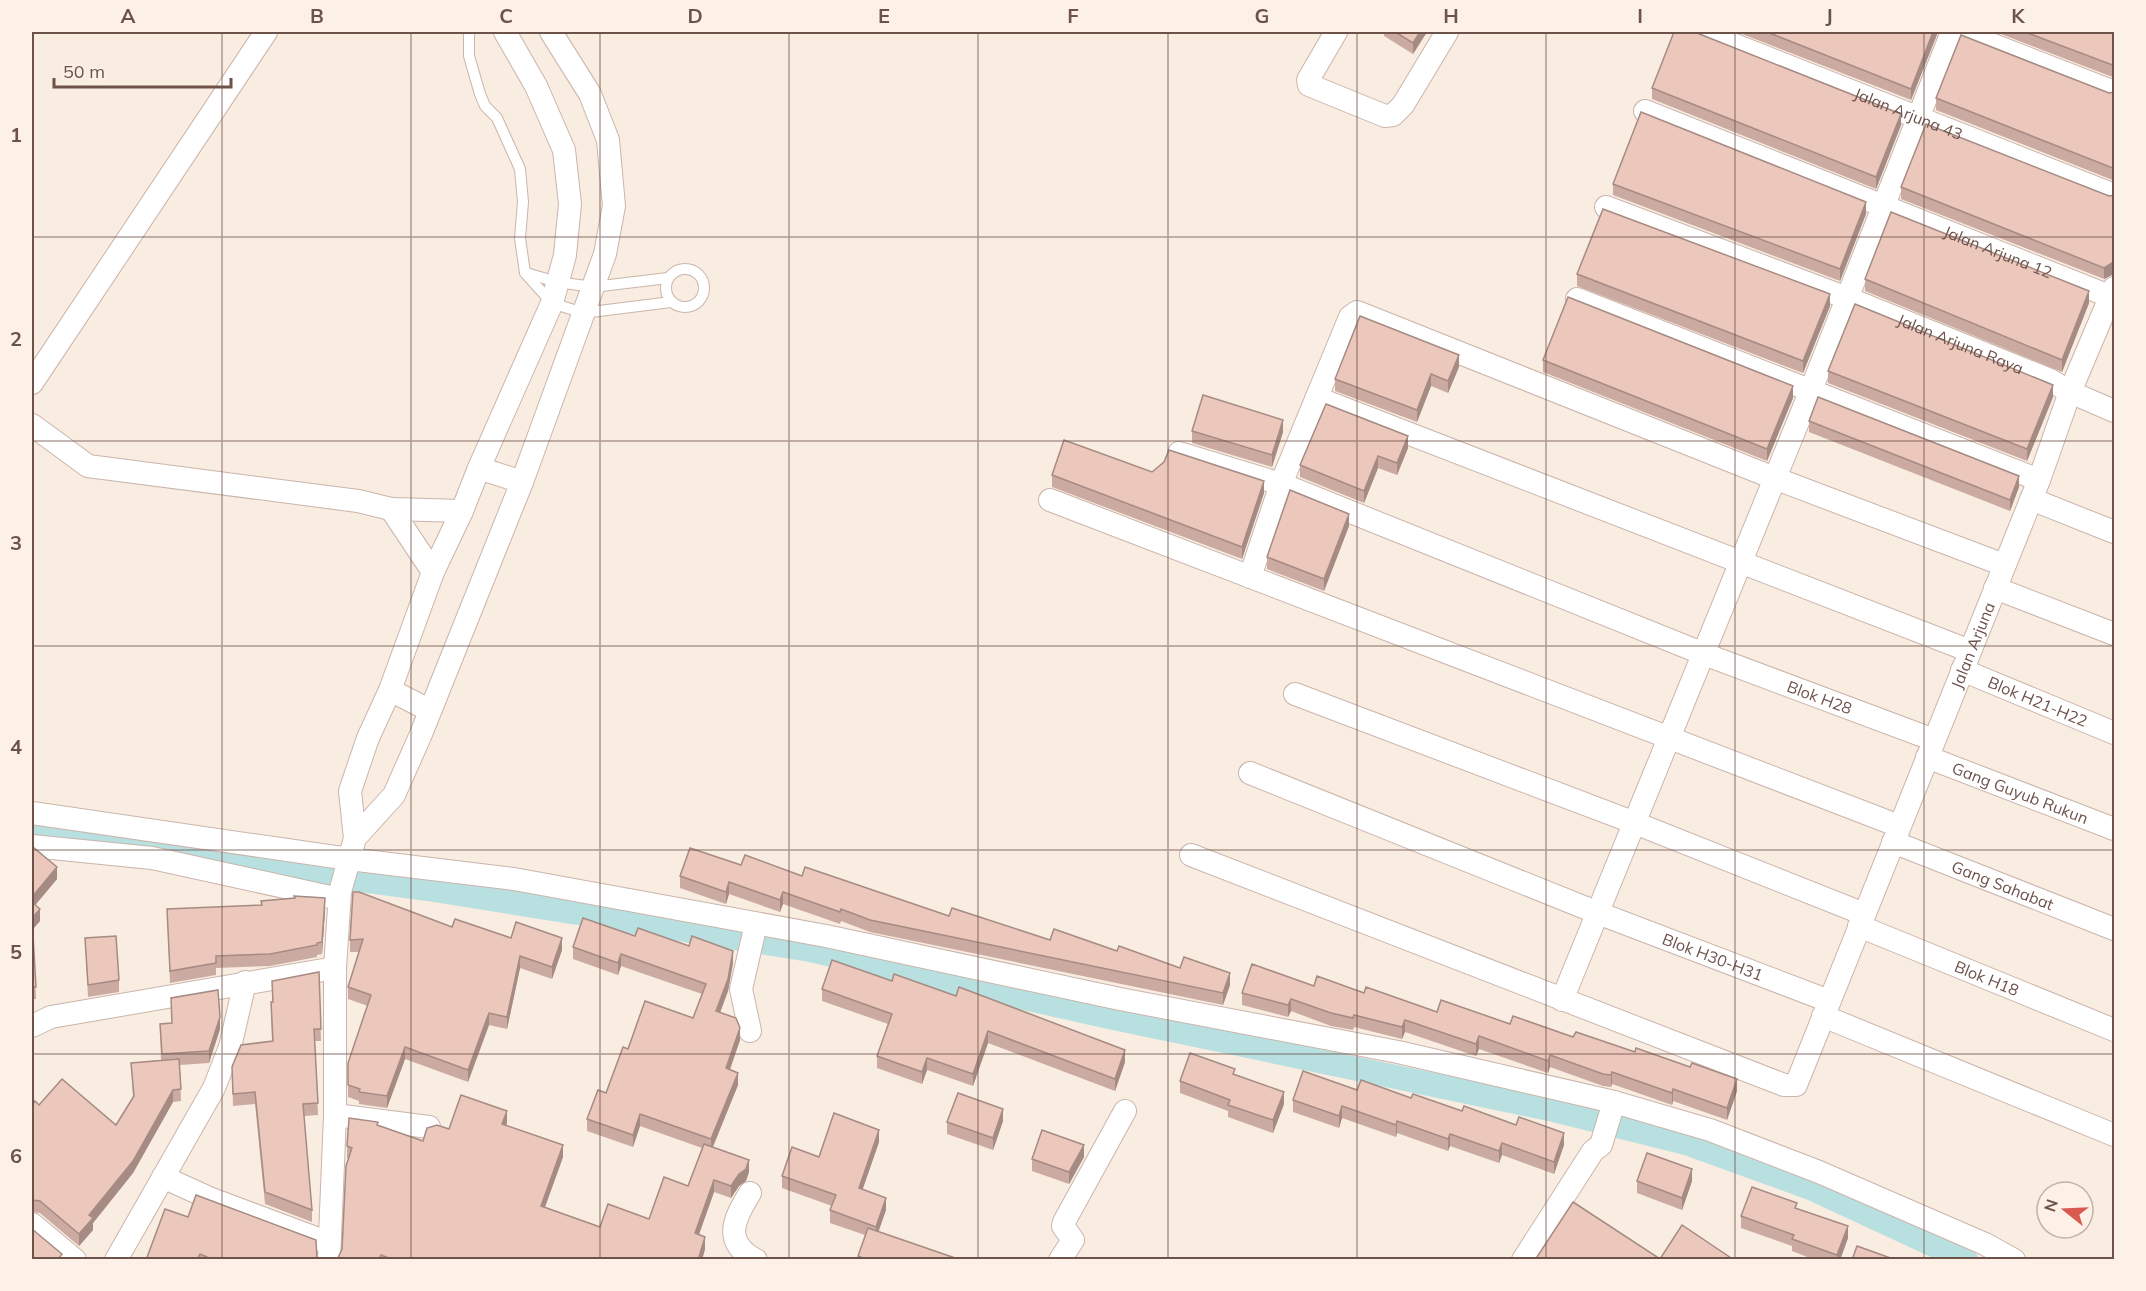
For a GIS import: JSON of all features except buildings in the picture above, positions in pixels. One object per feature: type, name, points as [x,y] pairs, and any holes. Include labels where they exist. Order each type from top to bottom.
[{"type":"street","points":[[32,382],[266,32]]},
{"type":"street","points":[[164,1177],[329,1251],[335,1115],[335,968],[339,895],[349,855],[350,792],[368,738],[390,690],[433,572],[462,511],[554,292],[565,255],[570,204],[564,150],[536,86],[505,32]]},
{"type":"street","points":[[349,855],[394,795],[522,482],[605,254],[614,206],[608,140],[590,94],[551,32]]},
{"type":"street","points":[[1336,32],[1308,80],[1308,85],[1384,116],[1393,116],[1403,105],[1447,32]]},
{"type":"street","name":"Jalan Arjuna 43","points":[[1702,32],[2115,195]]},
{"type":"street","points":[[1191,855],[1562,1000],[1811,390],[1952,32]]},
{"type":"street","points":[[1960,32],[2115,92]]},
{"type":"street","name":"Jalan Arjuna 12","points":[[1645,111],[2113,295]]},
{"type":"street","name":"Jalan Arjuna Raya","points":[[1606,207],[1847,298],[2050,380],[2070,392],[2115,411]]},
{"type":"street","name":"Jalan Arjuna","points":[[1562,1000],[1790,1087],[1796,1085],[2035,489],[2070,392],[2113,295]]},
{"type":"street","points":[[1577,299],[1811,390],[2035,489],[2115,532]]},
{"type":"street","points":[[1250,577],[1281,484],[1350,316],[1357,312],[1774,478],[2004,565]]},
{"type":"street","name":"Blok H21-H22","points":[[1317,398],[1740,562],[1966,661],[2115,733]]},
{"type":"street","points":[[32,425],[88,466],[358,501],[391,509],[462,511]]},
{"type":"street","name":"Blok H28","points":[[1179,453],[1281,484],[1704,654],[1930,748]]},
{"type":"street","points":[[479,468],[522,482]]},
{"type":"street","name":"Gang Sahabat","points":[[1050,500],[1671,737],[2115,928]]},
{"type":"street","points":[[391,509],[433,572]]},
{"type":"street","points":[[1995,588],[2115,634]]},
{"type":"street","points":[[390,690],[429,710]]},
{"type":"street","name":"Blok H18","points":[[1295,694],[1635,823],[2115,1030]]},
{"type":"street","name":"Gang Guyub Rukun","points":[[1930,748],[2115,829]]},
{"type":"street","name":"Blok H30-H31","points":[[1250,773],[1598,913],[2115,1135]]},
{"type":"street","points":[[32,813],[514,879],[754,928],[826,936],[1120,999],[1398,1052],[1612,1108],[1710,1130],[1820,1172],[1985,1244],[2014,1260]]},
{"type":"street","points":[[32,846],[152,858],[339,895]]},
{"type":"street","points":[[750,1031],[741,989],[754,928]]},
{"type":"street","points":[[32,1026],[51,1017],[335,968]]},
{"type":"street","points":[[116,1260],[214,1088],[230,1047],[245,985]]},
{"type":"street","points":[[1523,1260],[1560,1201],[1601,1145],[1612,1108]]},
{"type":"street","points":[[1060,1260],[1073,1240],[1063,1226],[1064,1222],[1125,1111]]},
{"type":"street","points":[[335,1115],[429,1127]]},
{"type":"street","points":[[747,1258],[735,1239],[734,1223],[750,1193]]},
{"type":"street","points":[[32,1224],[75,1260]]},
{"type":"lane","points":[[469,32],[470,56],[480,94],[485,106],[497,118],[520,169],[524,202],[520,238],[525,273],[583,313],[671,302]]},
{"type":"lane","points":[[525,273],[554,292],[668,278],[674,272],[691,270],[702,282],[701,298],[695,304],[678,306],[671,302],[667,295],[668,278]]},
{"type":"waterway","points":[[32,826],[109,836],[278,869],[428,889],[810,950],[1109,1017],[1554,1110],[1686,1143],[1813,1189],[1966,1260]]}]
